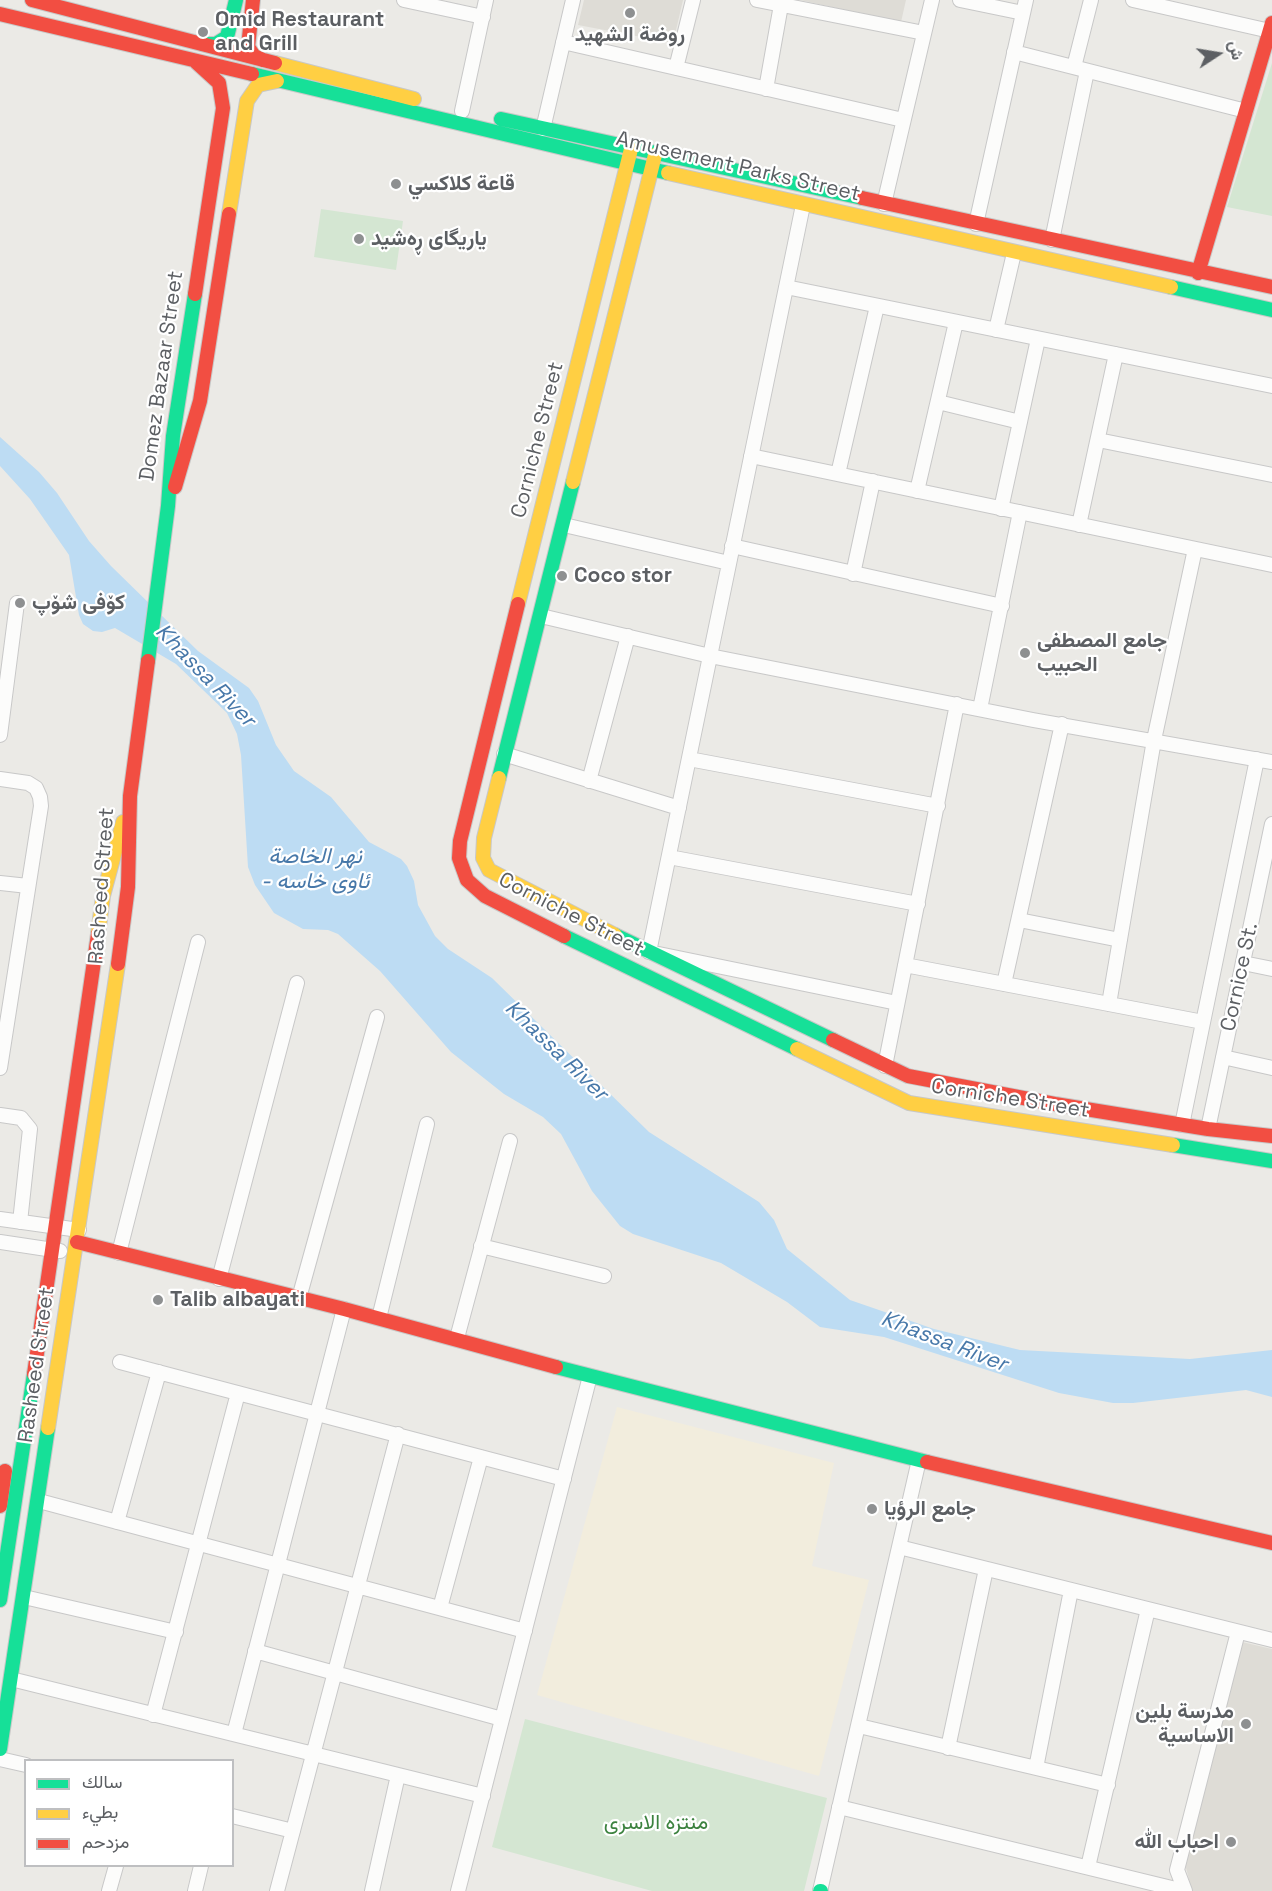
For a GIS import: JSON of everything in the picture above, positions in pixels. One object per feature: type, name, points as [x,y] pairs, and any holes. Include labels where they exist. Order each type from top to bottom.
[{"type":"main road","name":"Amusement Parks Street","points":[[32,0],[268,63],[543,129],[630,156],[652,170],[803,206],[1272,310]]},
{"type":"main road","points":[[198,43],[213,44],[223,41],[230,33],[236,0]]},
{"type":"main road","points":[[254,0],[249,22],[248,47],[254,56],[268,63]]},
{"type":"main road","name":"Amusement Parks Street","points":[[0,14],[279,81],[630,156],[655,155],[1272,287]]},
{"type":"main road","points":[[233,18],[249,22]]},
{"type":"main road","points":[[1198,273],[1271,27]]},
{"type":"main road","name":"Domez Bazaar Street","points":[[168,506],[173,436],[223,100],[217,80],[196,62]]},
{"type":"main road","name":"Domez Bazaar Street","points":[[168,506],[185,459],[200,401],[247,101],[258,85],[279,81]]},
{"type":"main road","name":"Corniche Street","points":[[655,155],[484,838],[483,858],[489,870],[649,952],[908,1076],[1182,1125],[1272,1136]]},
{"type":"main road","name":"Corniche Street","points":[[630,156],[460,841],[459,858],[467,880],[485,896],[531,920],[909,1103],[1272,1161]]},
{"type":"main road","points":[[1113,275],[1118,255]]},
{"type":"main road","points":[[560,436],[584,444]]},
{"type":"main road","points":[[130,796],[158,566],[168,506]]},
{"type":"main road","name":"Rasheed Street","points":[[0,1600],[5,1507],[19,1473],[57,1227],[103,896],[130,796]]},
{"type":"main road","name":"Rasheed Street","points":[[0,1749],[39,1501],[126,899],[130,796]]},
{"type":"main road","points":[[984,1116],[987,1091]]},
{"type":"main road","points":[[77,1242],[457,1338],[590,1376],[920,1460],[1272,1544]]},
{"type":"main road","points":[[5,1507],[2,1470],[19,1473]]},
{"type":"street","points":[[404,0],[483,17]]},
{"type":"street","points":[[462,111],[486,0]]},
{"type":"street","points":[[543,129],[573,0]]},
{"type":"street","points":[[676,68],[693,0]]},
{"type":"street","points":[[757,0],[924,33]]},
{"type":"street","points":[[884,204],[932,0]]},
{"type":"street","points":[[960,0],[1024,7],[976,224]]},
{"type":"street","points":[[1052,240],[1091,0]]},
{"type":"street","points":[[1133,0],[1271,27]]},
{"type":"street","points":[[766,88],[781,5]]},
{"type":"street","points":[[563,42],[903,120]]},
{"type":"street","points":[[1014,52],[1246,111]]},
{"type":"street","points":[[803,206],[649,952],[897,1003]]},
{"type":"street","points":[[996,330],[1014,253]]},
{"type":"street","points":[[786,287],[1272,386]]},
{"type":"street","points":[[838,474],[877,306]]},
{"type":"street","points":[[917,491],[956,322]]},
{"type":"street","points":[[1001,508],[1038,339]]},
{"type":"street","points":[[1079,525],[1116,354]]},
{"type":"street","points":[[938,402],[1020,422]]},
{"type":"street","points":[[1098,440],[1272,475]]},
{"type":"street","points":[[751,456],[1272,565]]},
{"type":"street","points":[[853,574],[873,482]]},
{"type":"street","points":[[980,709],[1020,512]]},
{"type":"street","points":[[564,525],[729,563]]},
{"type":"street","points":[[732,546],[1002,606]]},
{"type":"street","points":[[1109,1004],[1154,740],[1195,549]]},
{"type":"street","points":[[0,735],[17,603]]},
{"type":"street","points":[[541,616],[710,656],[980,709],[1272,762]]},
{"type":"street","points":[[589,781],[628,636]]},
{"type":"street","points":[[885,1066],[957,704]]},
{"type":"street","points":[[1004,984],[1062,724]]},
{"type":"street","points":[[504,754],[679,808]]},
{"type":"street","points":[[689,759],[938,806]]},
{"type":"street","points":[[1182,1125],[1257,759]]},
{"type":"street","points":[[0,779],[28,783],[40,797],[0,1068]]},
{"type":"street","name":"Cornice St.","points":[[1208,1129],[1243,963],[1268,868],[1272,824]]},
{"type":"street","points":[[669,857],[918,904]]},
{"type":"street","points":[[0,883],[27,886]]},
{"type":"street","points":[[1018,920],[1120,940]]},
{"type":"street","points":[[119,1253],[198,942]]},
{"type":"street","points":[[1243,963],[1272,969]]},
{"type":"street","points":[[905,965],[1203,1022]]},
{"type":"street","points":[[219,1279],[297,983]]},
{"type":"street","points":[[299,1298],[377,1017]]},
{"type":"street","points":[[1223,1057],[1272,1068]]},
{"type":"street","points":[[0,1115],[21,1118],[30,1129],[20,1222]]},
{"type":"street","points":[[379,1318],[427,1124]]},
{"type":"street","points":[[457,1338],[510,1141]]},
{"type":"street","points":[[0,1219],[57,1227],[77,1242]]},
{"type":"street","points":[[0,1242],[53,1250],[77,1242]]},
{"type":"street","points":[[482,1246],[604,1276]]},
{"type":"street","points":[[234,1734],[276,1564],[344,1309]]},
{"type":"street","points":[[120,1362],[564,1479]]},
{"type":"street","points":[[117,1522],[159,1372]]},
{"type":"street","points":[[458,1891],[590,1376]]},
{"type":"street","points":[[153,1715],[238,1393]]},
{"type":"street","points":[[277,1891],[398,1434]]},
{"type":"street","points":[[440,1608],[481,1457]]},
{"type":"street","points":[[820,1891],[920,1460]]},
{"type":"street","points":[[39,1501],[525,1631]]},
{"type":"street","points":[[899,1547],[1272,1640]]},
{"type":"street","points":[[948,1748],[986,1569]]},
{"type":"street","points":[[1036,1768],[1071,1590]]},
{"type":"street","points":[[24,1597],[176,1632]]},
{"type":"street","points":[[1088,1867],[1148,1609]]},
{"type":"street","points":[[1185,1891],[1177,1870],[1238,1632]]},
{"type":"street","points":[[255,1651],[502,1719]]},
{"type":"street","points":[[11,1679],[483,1796]]},
{"type":"street","points":[[859,1726],[1108,1785]]},
{"type":"street","points":[[0,1759],[24,1765]]},
{"type":"street","points":[[372,1891],[398,1775]]},
{"type":"street","points":[[839,1807],[1185,1891]]},
{"type":"street","points":[[234,1816],[293,1831]]},
{"type":"street","points":[[109,1891],[116,1867]]},
{"type":"street","points":[[195,1891],[201,1867]]},
{"type":"shaded area","name":"روضة الشهيد","points":[[584,0],[683,0],[673,43],[578,25]]},
{"type":"shaded area","points":[[800,0],[906,0],[901,22]]},
{"type":"shaded area","points":[[1242,1642],[1272,1649],[1272,1891],[1192,1891],[1185,1864]]},
{"type":"green space","points":[[1272,63],[1272,216],[1227,207]]},
{"type":"green space","name":"یاریگای ڕەشید","points":[[321,209],[403,221],[396,270],[314,257]]},
{"type":"green space","name":"منتزه الاسرى","points":[[525,1719],[827,1798],[804,1891],[652,1891],[492,1847]]},
{"type":"sand","points":[[617,1407],[834,1463],[812,1566],[869,1580],[819,1776],[537,1695]]},
{"type":"water","name":"نهر الخاصة - ئاوی خاسە","points":[[0,437],[39,472],[57,493],[89,541],[111,566],[198,651],[249,688],[258,701],[276,745],[294,771],[331,797],[369,842],[401,859],[414,881],[418,905],[435,936],[448,949],[492,978],[649,1132],[759,1202],[774,1220],[787,1249],[850,1300],[934,1329],[1020,1350],[1190,1359],[1272,1350],[1272,1397],[1246,1390],[1133,1403],[1113,1403],[1059,1393],[884,1337],[820,1327],[787,1302],[721,1263],[633,1234],[620,1226],[592,1191],[561,1134],[543,1117],[504,1094],[451,1052],[380,971],[338,934],[328,930],[303,929],[274,913],[255,885],[248,867],[241,755],[237,734],[227,713],[176,664],[115,628],[102,632],[93,631],[83,624],[79,615],[69,555],[30,499],[0,466]]},
{"type":"traffic: fast","points":[[203,44],[216,44],[227,37],[236,0]]},
{"type":"traffic: fast","points":[[252,74],[668,173]]},
{"type":"traffic: fast","points":[[501,119],[862,198]]},
{"type":"traffic: fast","points":[[1171,287],[1272,310]]},
{"type":"traffic: fast","points":[[148,661],[168,506],[173,436],[195,294]]},
{"type":"traffic: fast","points":[[499,778],[573,482]]},
{"type":"traffic: fast","points":[[615,935],[833,1040]]},
{"type":"traffic: fast","points":[[564,936],[797,1049]]},
{"type":"traffic: fast","points":[[1173,1145],[1272,1161]]},
{"type":"traffic: fast","points":[[556,1367],[927,1462]]},
{"type":"traffic: fast","points":[[0,1600],[34,1374]]},
{"type":"traffic: fast","points":[[0,1749],[48,1428]]},
{"type":"traffic: slow","points":[[275,63],[414,99]]},
{"type":"traffic: slow","points":[[229,214],[247,101],[258,85],[277,81]]},
{"type":"traffic: slow","points":[[518,604],[631,149]]},
{"type":"traffic: slow","points":[[573,482],[655,155]]},
{"type":"traffic: slow","points":[[668,173],[1171,287]]},
{"type":"traffic: slow","points":[[499,778],[484,838],[483,858],[489,870],[615,935]]},
{"type":"traffic: slow","points":[[98,934],[103,896],[123,822]]},
{"type":"traffic: slow","points":[[48,1428],[118,964]]},
{"type":"traffic: slow","points":[[797,1049],[909,1103],[1173,1145]]},
{"type":"traffic: jam","points":[[32,0],[275,63]]},
{"type":"traffic: jam","points":[[253,0],[248,47],[254,56],[263,60]]},
{"type":"traffic: jam","points":[[0,14],[252,74]]},
{"type":"traffic: jam","points":[[1198,273],[1272,23]]},
{"type":"traffic: jam","points":[[195,294],[223,108],[219,83],[196,62]]},
{"type":"traffic: jam","points":[[862,198],[1272,287]]},
{"type":"traffic: jam","points":[[175,487],[200,401],[229,214]]},
{"type":"traffic: jam","points":[[518,604],[460,841],[459,858],[467,880],[485,896],[564,936]]},
{"type":"traffic: jam","points":[[118,964],[128,887],[130,796],[148,661]]},
{"type":"traffic: jam","points":[[34,1374],[98,934]]},
{"type":"traffic: jam","points":[[833,1040],[908,1076],[1055,1104],[1208,1129],[1272,1136]]},
{"type":"traffic: jam","points":[[77,1242],[344,1309],[556,1367]]},
{"type":"traffic: jam","points":[[927,1462],[1272,1543]]},
{"type":"traffic: jam","points":[[0,1506],[5,1471]]},
{"type":"place","name":"روضة الشهيد","points":[[630,13]]},
{"type":"place","name":"Omid Restaurant and Grill","points":[[203,32]]},
{"type":"place","name":"قاعة كلاكسي","points":[[396,184]]},
{"type":"place","name":"یاریگای ڕەشید","points":[[359,239]]},
{"type":"place","name":"Coco stor","points":[[562,576]]},
{"type":"place","name":"کۆفی شۆپ","points":[[20,603]]},
{"type":"place","name":"جامع المصطفى الحبيب","points":[[1025,653]]},
{"type":"place","name":"Talib albayati","points":[[158,1300]]},
{"type":"place","name":"جامع الرؤيا","points":[[872,1509]]},
{"type":"place","name":"مدرسة بلين الاساسية","points":[[1246,1724]]},
{"type":"place","name":"احباب الله","points":[[1231,1842]]},
{"type":"water label","name":"Khassa River","points":[[205,676]]},
{"type":"water label","name":"Khassa River","points":[[556,1051]]},
{"type":"water label","name":"Khassa River","points":[[944,1342]]}]
